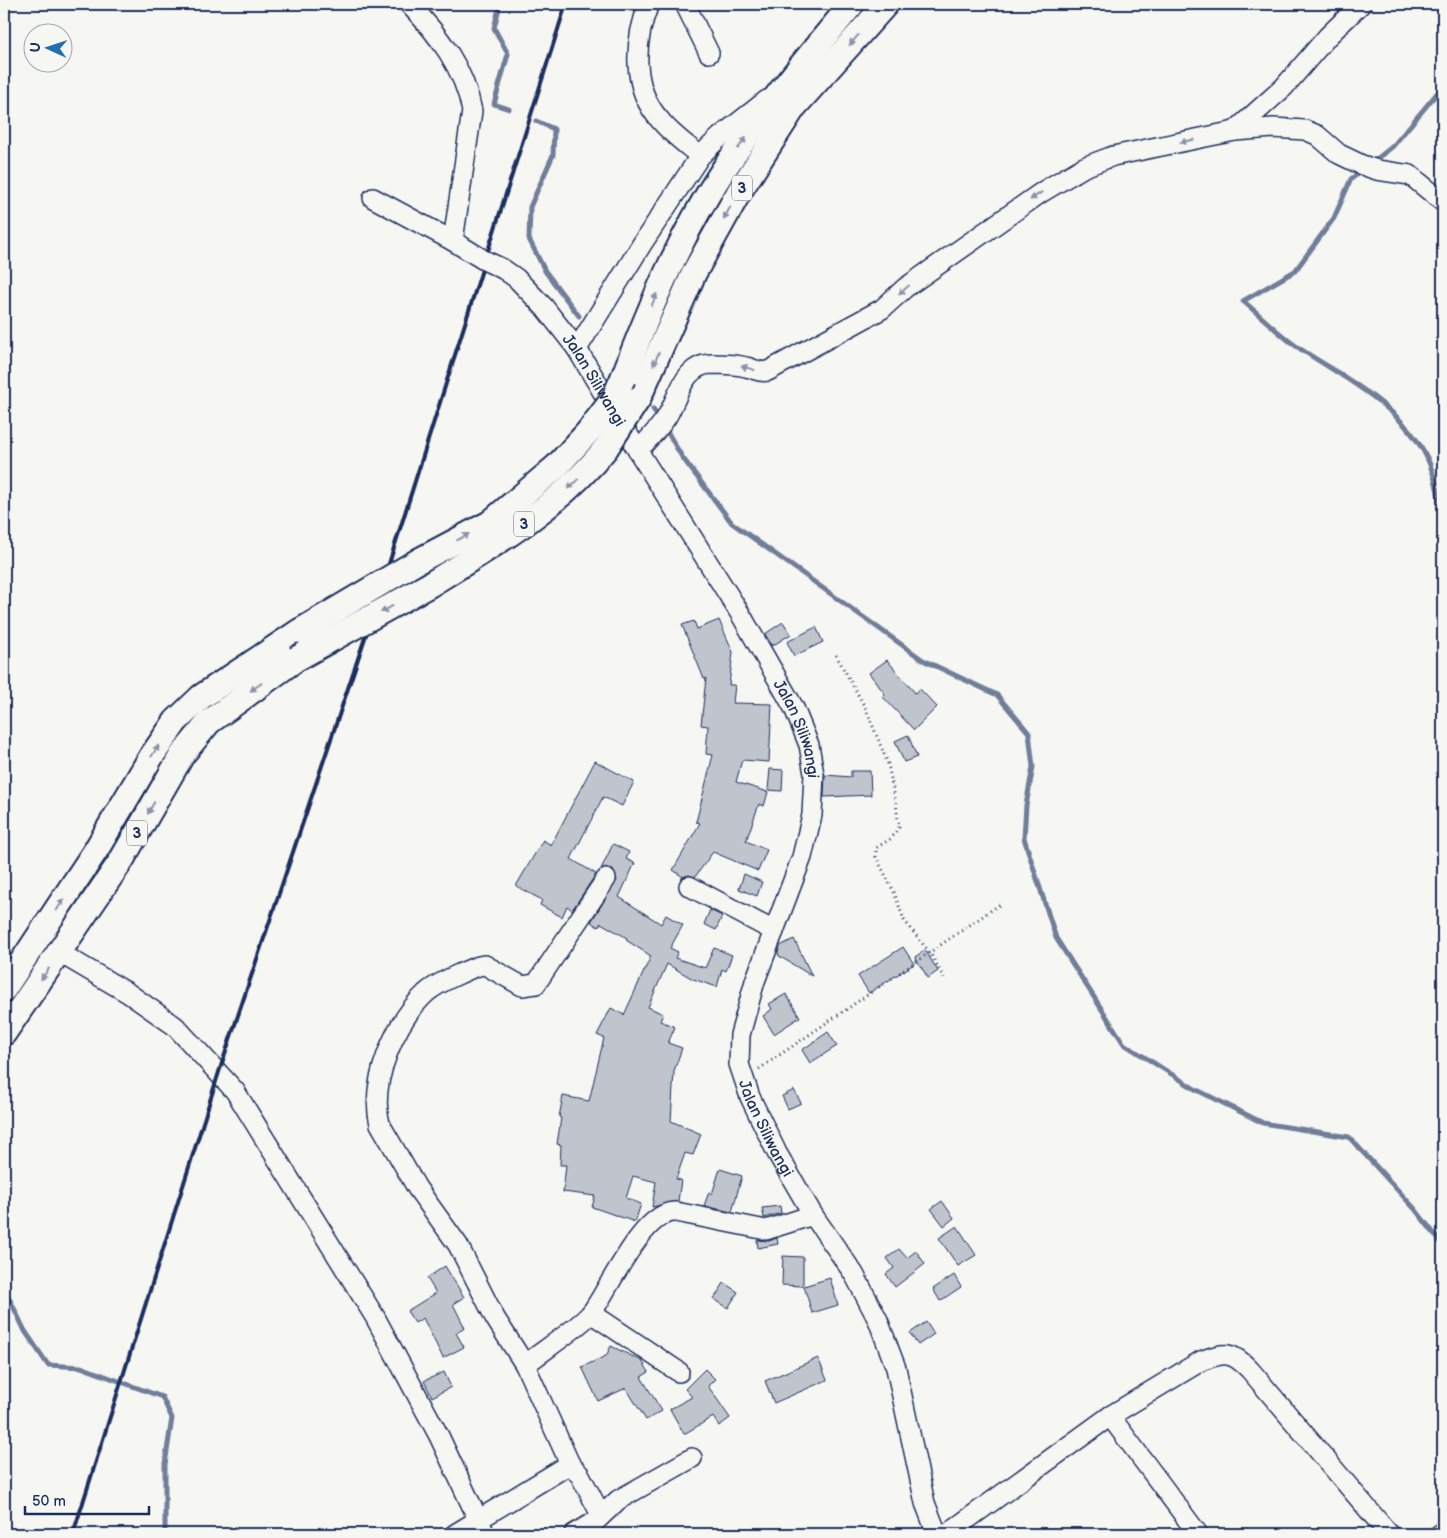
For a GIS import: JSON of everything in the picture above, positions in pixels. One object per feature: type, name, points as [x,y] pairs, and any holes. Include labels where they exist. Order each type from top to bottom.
[{"type":"main road","name":"3","points":[[4,989],[96,850],[151,757],[176,721],[202,697],[300,630],[420,560],[490,523],[557,466],[588,432],[614,398],[657,292],[678,248],[722,173],[782,88],[852,4]]},
{"type":"main road","name":"3","points":[[4,1034],[121,861],[182,755],[210,722],[296,659],[429,585],[495,545],[575,482],[606,448],[638,399],[694,273],[739,192],[794,107],[886,4]]},
{"type":"street","points":[[409,4],[429,25],[460,70],[472,111],[453,242]]},
{"type":"street","points":[[649,4],[638,43],[637,61],[646,97],[659,120],[700,156]]},
{"type":"street","points":[[684,4],[709,53]]},
{"type":"street","points":[[1235,131],[1284,87],[1328,36],[1361,4]]},
{"type":"street","points":[[578,349],[642,244],[700,156],[721,136],[782,88]]},
{"type":"street","points":[[638,451],[663,422],[686,378],[698,368],[708,364],[726,364],[745,367],[758,372],[768,371],[882,309],[905,288],[983,231],[1084,167],[1113,156],[1235,131],[1273,128],[1305,130],[1317,135],[1339,154],[1369,168],[1410,175],[1443,202]]},
{"type":"street","name":"Jalan Siliwangi","points":[[373,198],[503,269],[516,278],[544,307],[578,349],[638,451],[758,645],[794,708],[809,745],[814,774],[812,815],[802,857],[755,981],[740,1034],[738,1050],[743,1080],[777,1153],[813,1216],[854,1274],[878,1320],[896,1368],[925,1503],[937,1534]]},
{"type":"street","points":[[601,1515],[580,1475],[570,1464],[525,1365],[495,1318],[458,1245],[417,1188],[380,1124],[377,1113],[377,1098],[383,1066],[392,1040],[426,993],[447,980],[485,965],[522,986],[536,984],[606,879]]},
{"type":"street","points":[[689,886],[774,931]]},
{"type":"street","points":[[60,953],[128,993],[175,1026],[235,1092],[375,1317],[439,1436],[481,1526]]},
{"type":"street","points":[[525,1365],[591,1313],[641,1234],[670,1211],[766,1230],[813,1216]]},
{"type":"street","points":[[591,1313],[679,1372]]},
{"type":"street","points":[[947,1534],[1110,1416],[1201,1361],[1216,1355],[1230,1354],[1239,1358],[1250,1370],[1389,1534]]},
{"type":"street","points":[[1110,1416],[1198,1534]]},
{"type":"street","points":[[574,1534],[596,1521],[618,1500],[636,1488],[692,1458]]},
{"type":"street","points":[[455,1534],[481,1526],[570,1464]]},
{"type":"street","points":[[1440,1534],[1443,1531]]},
{"type":"path","points":[[836,655],[872,723],[888,764],[896,803],[899,827],[892,838],[876,848],[876,857],[894,892],[904,920],[930,953],[944,978]]},
{"type":"path","points":[[743,1080],[1002,903]]},
{"type":"building","points":[[719,620],[733,652],[729,685],[735,685],[733,703],[772,704],[769,762],[742,760],[736,782],[768,792],[764,806],[759,804],[746,841],[767,850],[758,871],[713,852],[695,877],[689,875],[683,877],[673,870],[700,823],[696,822],[713,755],[706,754],[708,726],[701,725],[706,678],[704,679],[682,625],[694,621],[697,629]]},
{"type":"building","points":[[783,622],[791,634],[772,646],[765,634]]},
{"type":"building","points":[[816,627],[823,642],[794,656],[787,642]]},
{"type":"building","points":[[887,660],[915,693],[920,689],[937,707],[914,730],[883,697],[885,694],[869,673]]},
{"type":"building","points":[[908,735],[917,757],[904,762],[895,741]]},
{"type":"building","points":[[595,761],[634,782],[622,806],[603,797],[571,859],[596,874],[572,910],[567,906],[562,917],[540,905],[542,900],[516,886],[543,840],[551,845]]},
{"type":"building","points":[[770,769],[783,770],[782,791],[768,790]]},
{"type":"building","points":[[851,771],[870,771],[871,795],[824,797],[825,775],[851,777]]},
{"type":"building","points":[[613,844],[629,852],[626,859],[635,863],[619,897],[661,924],[666,915],[683,925],[670,948],[678,952],[675,958],[705,968],[714,948],[732,955],[726,971],[722,969],[717,987],[693,979],[667,964],[648,1007],[663,1014],[660,1021],[675,1027],[668,1043],[682,1048],[674,1071],[671,1121],[701,1134],[693,1155],[685,1153],[676,1179],[681,1180],[678,1201],[652,1207],[656,1182],[633,1176],[626,1198],[641,1204],[635,1222],[592,1207],[595,1196],[563,1192],[566,1165],[560,1165],[561,1145],[557,1144],[563,1096],[589,1101],[604,1038],[597,1035],[611,1008],[624,1015],[651,956],[626,940],[627,938],[601,923],[598,927],[591,922],[617,880],[613,870],[601,869]]},
{"type":"building","points":[[744,874],[762,882],[757,896],[739,889]]},
{"type":"building","points":[[710,910],[722,916],[716,930],[704,924]]},
{"type":"building","points":[[794,939],[812,976],[779,956],[780,946]]},
{"type":"building","points":[[903,947],[914,964],[869,993],[858,976]]},
{"type":"building","points":[[925,950],[938,971],[928,978],[915,957]]},
{"type":"building","points":[[786,994],[800,1017],[774,1034],[763,1016],[772,1009],[769,1004]]},
{"type":"building","points":[[828,1032],[837,1046],[810,1063],[802,1050]]},
{"type":"building","points":[[794,1090],[801,1103],[788,1109],[782,1096]]},
{"type":"building","points":[[720,1169],[742,1176],[732,1212],[704,1206],[709,1192],[712,1194]]},
{"type":"building","points":[[942,1201],[954,1218],[944,1226],[931,1209]]},
{"type":"building","points":[[780,1206],[781,1213],[764,1218],[762,1208]]},
{"type":"building","points":[[957,1226],[976,1255],[958,1266],[939,1238]]},
{"type":"building","points":[[777,1238],[778,1244],[758,1248],[757,1240],[769,1241]]},
{"type":"building","points":[[899,1249],[907,1258],[916,1251],[925,1264],[895,1287],[886,1274],[894,1268],[887,1258]]},
{"type":"building","points":[[783,1256],[803,1257],[803,1286],[782,1285]]},
{"type":"building","points":[[445,1266],[464,1297],[453,1304],[465,1328],[456,1333],[464,1347],[443,1358],[423,1318],[415,1323],[407,1311],[436,1293],[427,1278]]},
{"type":"building","points":[[954,1275],[961,1287],[940,1301],[933,1289]]},
{"type":"building","points":[[830,1278],[838,1305],[812,1313],[804,1286]]},
{"type":"building","points":[[724,1283],[738,1292],[728,1308],[714,1299]]},
{"type":"building","points":[[926,1322],[934,1334],[918,1345],[910,1333]]},
{"type":"building","points":[[611,1346],[642,1361],[649,1372],[641,1377],[662,1411],[646,1420],[626,1388],[598,1401],[582,1367],[606,1356]]},
{"type":"building","points":[[818,1358],[827,1380],[774,1403],[765,1381]]},
{"type":"building","points":[[705,1369],[715,1379],[708,1386],[730,1418],[719,1426],[713,1417],[684,1434],[670,1409],[692,1397],[685,1389]]},
{"type":"building","points":[[444,1372],[451,1387],[432,1397],[424,1381]]},
{"type":"waterway","points":[[500,4],[494,28],[508,54],[494,104],[509,109]]},
{"type":"waterway","points":[[1372,163],[1393,146],[1443,86]]},
{"type":"waterway","points":[[536,121],[554,129],[553,155],[530,207],[529,239],[545,271],[579,316]]},
{"type":"waterway","points":[[1364,169],[1351,179],[1334,218],[1295,271],[1243,301],[1289,341],[1366,391],[1398,418],[1412,433],[1431,466],[1443,519]]},
{"type":"waterway","points":[[653,409],[660,419]]},
{"type":"waterway","points":[[664,426],[682,457],[732,523],[923,660],[997,695],[1029,733],[1033,767],[1026,805],[1024,838],[1056,938],[1124,1044],[1195,1089],[1263,1123],[1349,1137],[1415,1209],[1443,1245]]},
{"type":"waterway","points":[[4,1295],[10,1300],[25,1331],[48,1365],[81,1367],[162,1397],[172,1418],[165,1464],[165,1534]]},
{"type":"railway","points":[[73,1534],[219,1072],[374,611],[566,4]]}]
